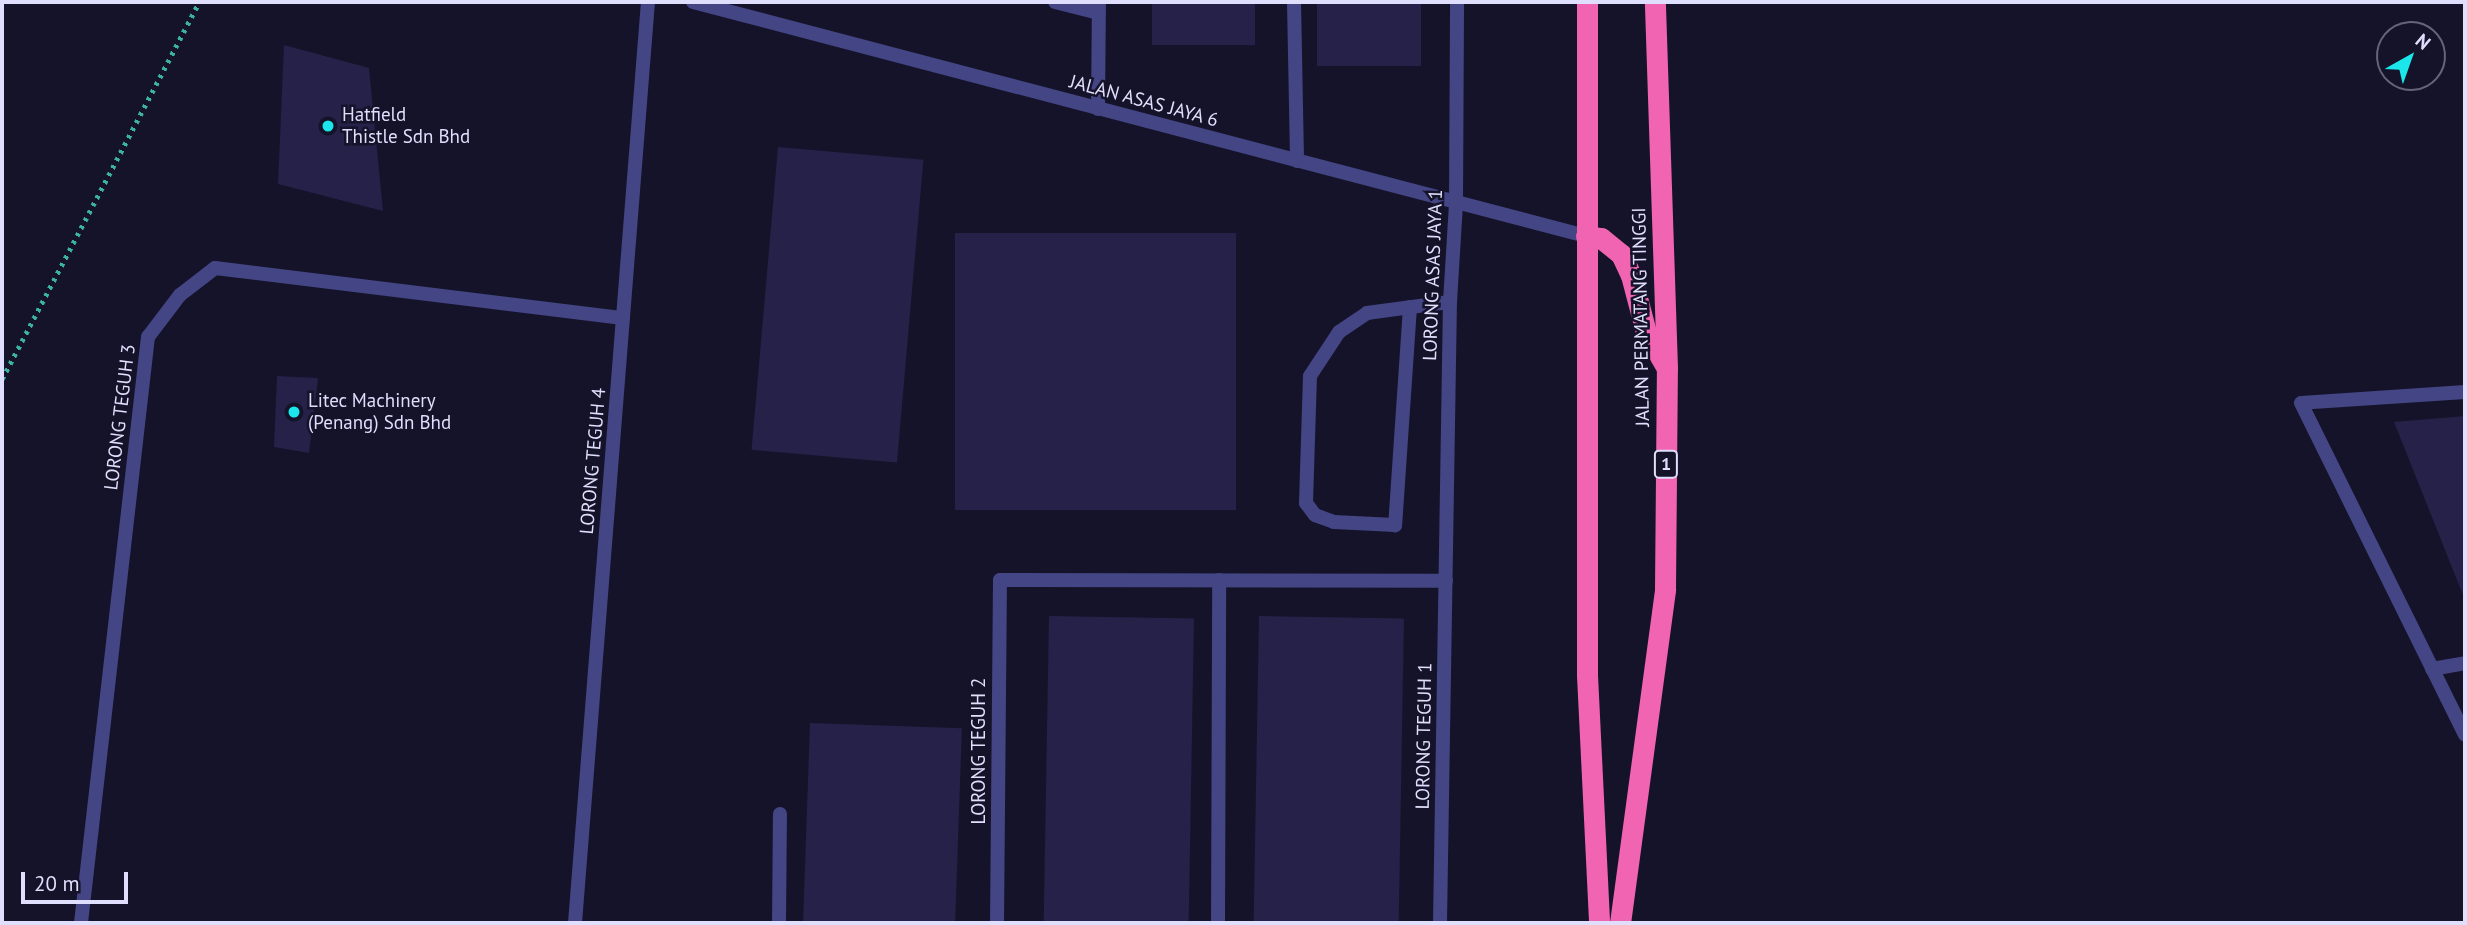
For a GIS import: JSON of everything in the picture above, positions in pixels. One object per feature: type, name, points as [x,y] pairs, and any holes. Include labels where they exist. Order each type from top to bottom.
[{"type":"highway","points":[[1587,2],[1587,675],[1598,923]]},
{"type":"highway","name":"JALAN PERMATANG TINGGI","points":[[1620,923],[1665,589],[1668,368],[1655,2]]},
{"type":"highway","points":[[1586,236],[1601,238],[1621,254],[1638,295],[1646,332],[1668,368]]},
{"type":"street","name":"LORONG TEGUH 4","points":[[575,923],[648,2]]},
{"type":"street","name":"JALAN ASAS JAYA 6","points":[[693,2],[1586,236]]},
{"type":"street","points":[[1055,2],[1099,7],[1098,108]]},
{"type":"street","points":[[1294,2],[1297,161]]},
{"type":"street","name":"LORONG ASAS JAYA 1","points":[[1447,550],[1450,302],[1456,203],[1457,2]]},
{"type":"street","name":"LORONG TEGUH 3","points":[[81,923],[148,337],[180,295],[215,268],[624,318]]},
{"type":"street","points":[[1410,307],[1395,525],[1334,522],[1315,515],[1306,503],[1310,376],[1339,332],[1367,313],[1410,307],[1450,302]]},
{"type":"street","points":[[2465,392],[2301,403],[2465,735]]},
{"type":"street","name":"LORONG TEGUH 1","points":[[1440,923],[1447,550]]},
{"type":"street","name":"LORONG TEGUH 2","points":[[997,923],[1000,580],[1219,580]]},
{"type":"street","points":[[1218,923],[1219,580],[1446,581]]},
{"type":"street","points":[[2432,669],[2465,663]]},
{"type":"street","points":[[779,923],[780,814]]},
{"type":"path","points":[[2,379],[199,2]]},
{"type":"building","points":[[1152,2],[1255,2],[1255,45],[1152,45]]},
{"type":"building","points":[[1317,2],[1421,2],[1421,66],[1317,66]]},
{"type":"building","name":"Hatfield Thistle Sdn Bhd","points":[[284,45],[369,68],[383,211],[278,184]]},
{"type":"building","points":[[778,147],[923,160],[897,463],[752,450]]},
{"type":"building","points":[[955,233],[1236,233],[1236,510],[955,510]]},
{"type":"building","name":"Litec Machinery (Penang) Sdn Bhd","points":[[277,376],[318,378],[309,453],[274,447]]},
{"type":"building","points":[[2465,416],[2465,600],[2394,422]]},
{"type":"building","points":[[1049,616],[1194,619],[1189,923],[1044,923]]},
{"type":"building","points":[[1259,616],[1404,619],[1399,923],[1254,923]]},
{"type":"building","points":[[810,723],[962,728],[955,923],[803,923]]},
{"type":"place","name":"Hatfield Thistle Sdn Bhd","points":[[328,126]]},
{"type":"place","name":"Litec Machinery (Penang) Sdn Bhd","points":[[294,412]]}]
